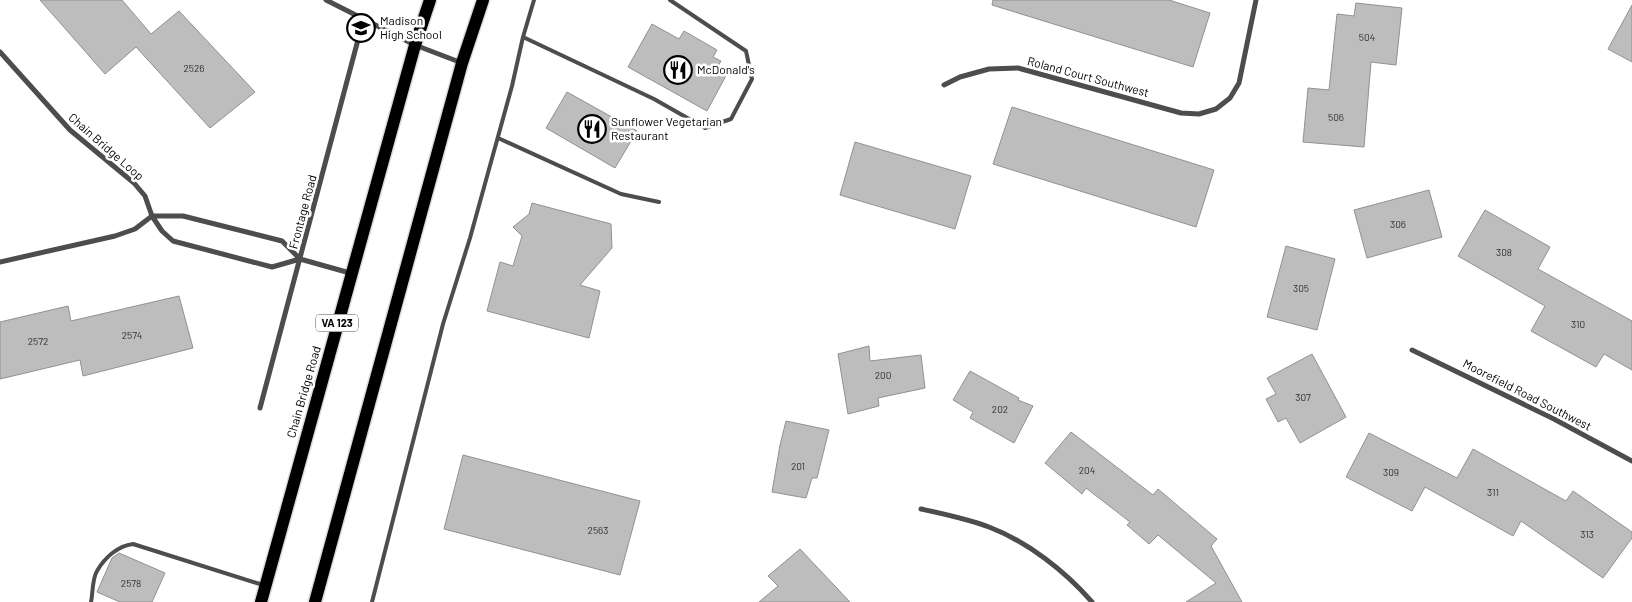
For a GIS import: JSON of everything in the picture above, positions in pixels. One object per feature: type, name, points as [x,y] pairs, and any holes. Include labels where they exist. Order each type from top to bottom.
[{"type":"main road","name":"VA 123","points":[[415,45],[430,0]]},
{"type":"main road","points":[[315,602],[462,63],[483,0]]},
{"type":"main road","name":"Chain Bridge Road","points":[[261,602],[415,45]]},
{"type":"street","points":[[326,0],[415,45],[462,63]]},
{"type":"street","name":"Roland Court Southwest","points":[[944,85],[960,76],[988,69],[1018,68],[1181,113],[1199,114],[1216,109],[1230,98],[1239,83],[1256,0]]},
{"type":"street","name":"Frontage Road","points":[[260,408],[363,20]]},
{"type":"street","name":"Chain Bridge Loop","points":[[0,52],[70,130],[134,183],[145,196],[152,216],[162,231],[173,241],[272,267],[300,259]]},
{"type":"street","points":[[0,262],[115,236],[135,229],[152,216],[183,216],[282,241],[300,259],[351,274]]},
{"type":"street","name":"Moorefield Road Southwest","points":[[1412,350],[1554,419],[1632,461]]},
{"type":"street","points":[[922,509],[989,527],[1015,540],[1052,564],[1092,602]]},
{"type":"lane","points":[[372,602],[442,324],[470,238],[534,0]]},
{"type":"lane","points":[[523,37],[654,99],[705,128],[731,119],[752,79],[746,51],[700,18],[670,0]]},
{"type":"lane","points":[[498,138],[621,194],[659,202]]},
{"type":"lane","points":[[93,601],[96,572],[115,550],[123,545],[133,544],[265,586]]},
{"type":"building","points":[[40,0],[122,0],[151,34],[179,11],[255,92],[210,128],[136,47],[105,74]]},
{"type":"building","points":[[993,0],[1169,0],[1210,13],[1193,67],[992,5]]},
{"type":"building","points":[[1356,3],[1402,8],[1396,65],[1371,62],[1364,147],[1303,142],[1308,88],[1329,90],[1337,14],[1354,16]]},
{"type":"building","points":[[1632,5],[1632,62],[1608,49]]},
{"type":"building","name":"McDonald's","points":[[652,24],[679,39],[684,31],[717,50],[713,57],[721,61],[718,66],[728,72],[707,111],[628,67]]},
{"type":"building","name":"Sunflower Vegetarian Restaurant","points":[[567,92],[637,131],[615,168],[546,128]]},
{"type":"building","points":[[1012,107],[1214,170],[1196,227],[993,164]]},
{"type":"building","points":[[855,142],[971,176],[955,229],[840,195]]},
{"type":"building","points":[[1429,190],[1442,237],[1367,258],[1354,210]]},
{"type":"building","points":[[532,203],[611,224],[612,248],[580,285],[600,291],[589,338],[487,311],[500,262],[513,266],[522,236],[513,227],[529,214]]},
{"type":"building","points":[[1485,210],[1550,247],[1538,269],[1632,321],[1632,370],[1604,354],[1596,367],[1531,331],[1545,306],[1458,256]]},
{"type":"building","points":[[1286,246],[1335,259],[1317,330],[1267,317]]},
{"type":"building","points":[[179,296],[193,348],[83,376],[80,360],[0,379],[0,322],[68,306],[71,321]]},
{"type":"building","points":[[869,346],[870,361],[921,355],[925,388],[878,398],[879,406],[848,414],[838,354]]},
{"type":"building","points":[[1312,354],[1346,417],[1300,443],[1286,418],[1278,422],[1266,399],[1276,394],[1267,378]]},
{"type":"building","points":[[970,371],[1019,398],[1018,400],[1033,406],[1014,443],[970,418],[973,412],[953,400]]},
{"type":"building","points":[[786,421],[829,430],[817,478],[812,478],[806,498],[772,492]]},
{"type":"building","points":[[1071,432],[1153,495],[1158,489],[1217,539],[1211,546],[1242,602],[1186,602],[1216,583],[1158,535],[1149,544],[1127,525],[1130,522],[1086,488],[1082,494],[1045,463]]},
{"type":"building","points":[[1369,433],[1457,478],[1473,449],[1566,501],[1573,491],[1632,532],[1632,538],[1603,578],[1521,521],[1513,536],[1425,487],[1412,511],[1346,477]]},
{"type":"building","points":[[463,455],[640,501],[620,575],[444,529]]},
{"type":"building","points":[[800,549],[850,602],[759,602],[778,586],[768,576]]},
{"type":"building","points":[[119,553],[165,573],[152,602],[120,602],[97,592],[112,558]]},
{"type":"place","name":"Madison High School","points":[[361,28]]},
{"type":"place","name":"McDonald's","points":[[678,70]]},
{"type":"place","name":"Sunflower Vegetarian Restaurant","points":[[592,129]]}]
